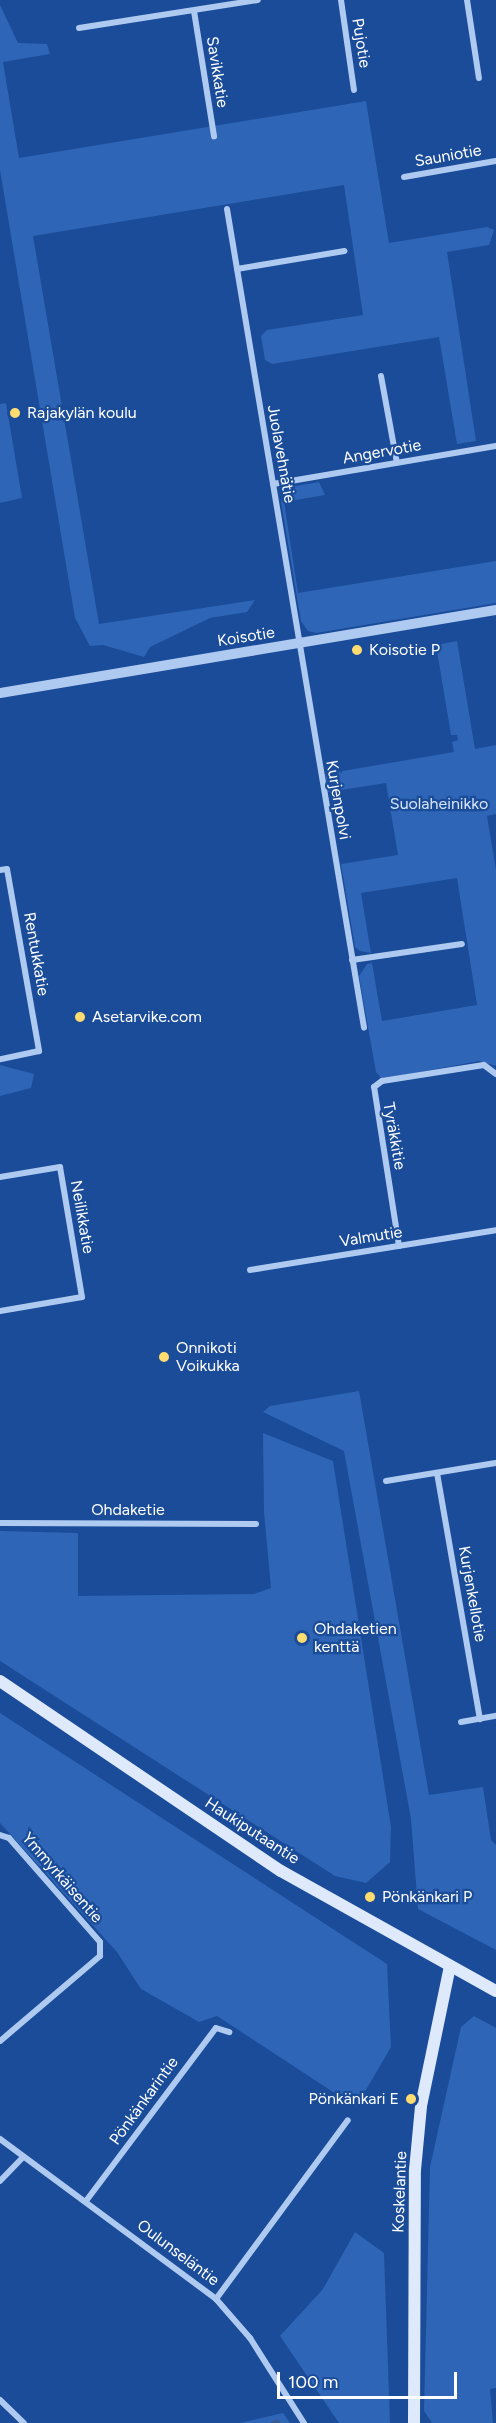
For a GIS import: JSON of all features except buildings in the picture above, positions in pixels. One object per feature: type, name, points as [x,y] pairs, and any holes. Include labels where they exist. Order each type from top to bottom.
[{"type":"main road","name":"Haukiputaantie","points":[[0,1681],[281,1870],[496,1991]]},
{"type":"main road","name":"Koskelantie","points":[[414,2423],[415,2170],[422,2106],[450,1966]]},
{"type":"street","points":[[79,28],[258,0]]},
{"type":"street","name":"Pujotie","points":[[341,0],[354,90]]},
{"type":"street","points":[[467,0],[479,78]]},
{"type":"street","name":"Savikkatie","points":[[194,11],[214,136]]},
{"type":"street","name":"Sauniotie","points":[[404,177],[496,164]]},
{"type":"street","name":"Juolavehnätie","points":[[227,209],[298,643]]},
{"type":"street","points":[[237,269],[344,251]]},
{"type":"street","points":[[381,376],[397,463]]},
{"type":"street","name":"Angervotie","points":[[273,484],[496,446]]},
{"type":"street","name":"Koisotie","points":[[0,693],[496,610]]},
{"type":"street","name":"Kurjenpolvi","points":[[298,643],[364,1028]]},
{"type":"street","name":"Rentukkatie","points":[[0,870],[7,869],[39,1051],[0,1059]]},
{"type":"street","points":[[352,960],[462,944]]},
{"type":"street","name":"Tyräkkitie","points":[[399,1246],[374,1087],[382,1081],[484,1065],[496,1074]]},
{"type":"street","name":"Neilikkatie","points":[[0,1177],[60,1167],[82,1297],[0,1311]]},
{"type":"street","name":"Valmutie","points":[[250,1270],[496,1230]]},
{"type":"street","points":[[386,1481],[496,1463]]},
{"type":"street","name":"Kurjenkellotie","points":[[437,1473],[480,1719]]},
{"type":"street","name":"Ohdaketie","points":[[0,1522],[256,1524]]},
{"type":"street","points":[[460,1722],[496,1716]]},
{"type":"street","name":"Ymmyrkäisentie","points":[[0,1835],[9,1838],[100,1942],[100,1956],[0,2040]]},
{"type":"street","name":"Pönkänkarintie","points":[[86,2201],[216,2028],[229,2032]]},
{"type":"street","points":[[216,2299],[348,2120]]},
{"type":"street","name":"Oulunseläntie","points":[[0,2139],[22,2158],[86,2201],[216,2299],[250,2338],[304,2423]]},
{"type":"street","points":[[0,2181],[22,2158]]},
{"type":"street","points":[[0,2400],[24,2423]]},
{"type":"green space","points":[[0,5],[18,43],[47,44],[50,54],[3,62],[19,158],[366,101],[389,243],[487,227],[494,230],[489,245],[447,252],[476,441],[457,444],[439,337],[272,364],[265,360],[261,336],[267,330],[363,315],[344,185],[33,236],[99,624],[255,600],[247,612],[210,618],[150,647],[144,657],[103,645],[90,646],[75,618],[0,170]]},
{"type":"green space","points":[[6,403],[22,498],[0,503],[0,404]]},
{"type":"green space","points":[[319,482],[325,495],[284,502],[298,593],[496,561],[496,603],[316,633],[308,631],[301,621],[281,501],[290,487]]},
{"type":"green space","name":"Suolaheinikko","points":[[457,641],[475,749],[496,745],[496,814],[487,816],[496,870],[496,1066],[479,1061],[382,1079],[376,1072],[359,976],[367,964],[372,963],[382,1021],[477,1005],[457,878],[361,893],[371,953],[360,951],[355,947],[341,864],[398,855],[386,783],[328,792],[325,774],[454,752],[452,742],[458,740],[457,735],[451,735],[436,645]]},
{"type":"green space","points":[[0,1065],[34,1074],[31,1088],[0,1096]]},
{"type":"green space","points":[[359,1391],[429,1795],[483,1787],[491,1840],[496,1845],[496,1950],[418,1909],[411,1819],[344,1451],[263,1412],[270,1406]]},
{"type":"green space","points":[[263,1433],[333,1461],[391,1827],[390,1862],[366,1883],[335,1876],[0,1661],[0,1531],[78,1533],[78,1596],[254,1594],[271,1588],[264,1512]]},
{"type":"green space","points":[[0,1713],[387,1964],[391,2047],[356,2107],[217,2016],[199,2022],[141,1989],[117,1952],[0,1823]]},
{"type":"green space","points":[[474,2016],[496,2028],[496,2388],[490,2389],[493,2423],[432,2423],[424,2411],[430,2167],[461,2027]]},
{"type":"green space","points":[[355,2232],[384,2253],[390,2423],[339,2423],[280,2336],[323,2289]]},
{"type":"green space","points":[[283,2413],[290,2423],[240,2423]]},
{"type":"waterway","points":[[273,2423],[278,2422]]},
{"type":"place","name":"Rajakylän koulu","points":[[15,413]]},
{"type":"place","name":"Koisotie P","points":[[357,650]]},
{"type":"place","name":"Asetarvike.com","points":[[80,1017]]},
{"type":"place","name":"Onnikoti Voikukka","points":[[164,1357]]},
{"type":"place","name":"Ohdaketien kenttä","points":[[302,1638]]},
{"type":"place","name":"Pönkänkari P","points":[[370,1897]]},
{"type":"place","name":"Pönkänkari E","points":[[411,2099]]}]
